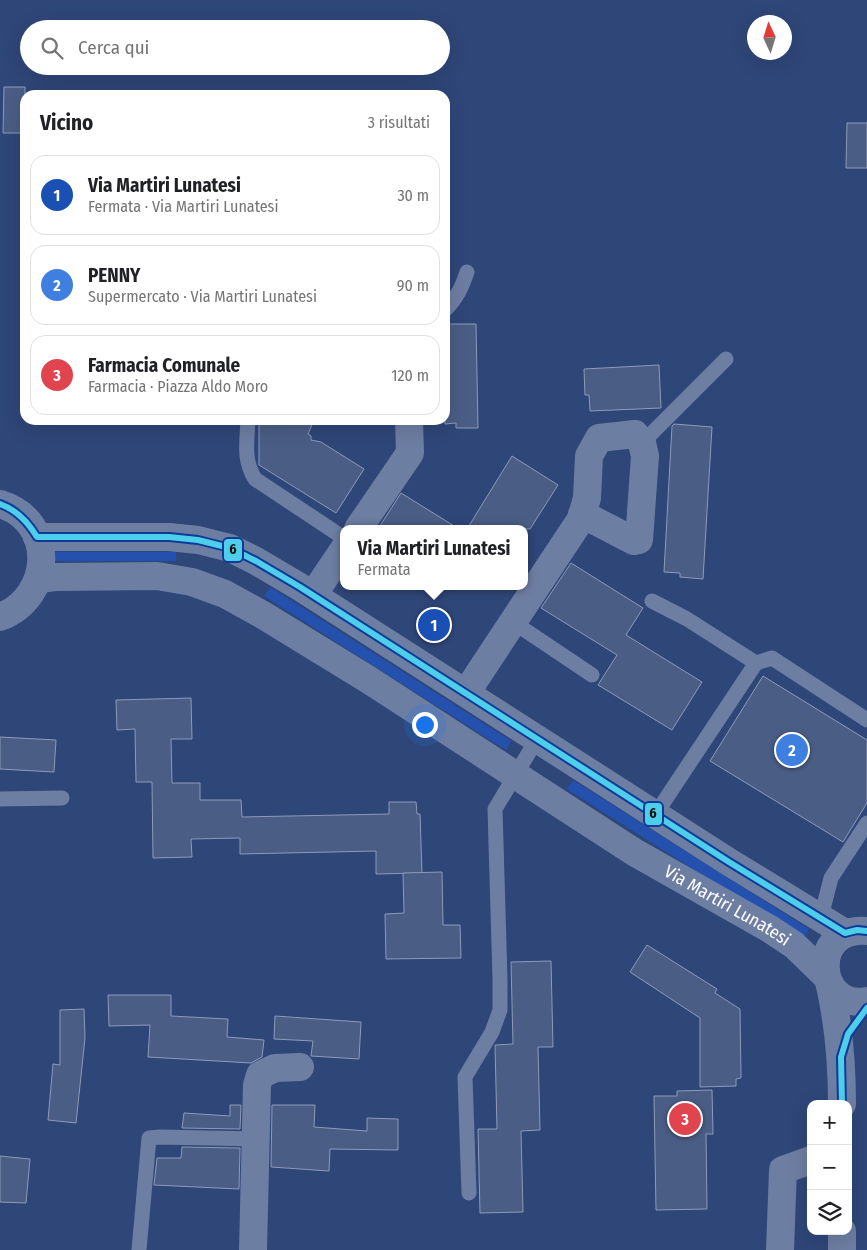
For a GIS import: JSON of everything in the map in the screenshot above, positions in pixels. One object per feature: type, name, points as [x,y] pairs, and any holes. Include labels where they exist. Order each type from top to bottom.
[{"type":"street","points":[[361,525],[410,453],[409,425]]},
{"type":"street","points":[[466,693],[581,519],[582,514],[587,498],[589,456],[599,438],[635,434],[642,443],[645,456],[639,540],[634,541],[582,514]]},
{"type":"street","points":[[0,504],[7,506],[30,524],[37,537],[41,551],[39,579],[32,592],[22,604],[10,613],[0,617]]},
{"type":"street","points":[[37,537],[179,538],[198,540],[230,548],[313,595],[656,815],[821,918],[856,932]]},
{"type":"street","points":[[225,594],[246,556]]},
{"type":"street","points":[[313,595],[340,556]]},
{"type":"street","name":"Via Martiri Lunatesi","points":[[39,579],[55,577],[157,576],[192,582],[225,594],[361,675],[634,852],[770,928],[794,945],[828,980],[839,995],[850,1001],[867,1001]]},
{"type":"street","points":[[842,1100],[841,1057],[837,1017],[825,962],[828,950],[835,940],[856,932]]},
{"type":"street","points":[[841,1057],[848,1034],[867,1008]]},
{"type":"street","points":[[253,1250],[257,1085],[260,1075],[275,1068],[300,1067]]},
{"type":"street","points":[[780,1250],[782,1170],[807,1161]]},
{"type":"street","points":[[842,1235],[842,1250]]},
{"type":"lane","points":[[450,305],[461,290],[467,272]]},
{"type":"lane","points":[[642,443],[726,359]]},
{"type":"lane","points":[[248,425],[248,468],[255,480],[340,535]]},
{"type":"lane","points":[[652,600],[687,619],[756,664]]},
{"type":"lane","points":[[513,622],[592,675]]},
{"type":"lane","points":[[656,815],[756,664],[772,658],[867,720]]},
{"type":"lane","points":[[469,1193],[465,1077],[492,1032],[500,1010],[495,809],[537,739]]},
{"type":"lane","points":[[0,799],[62,798]]},
{"type":"lane","points":[[821,918],[831,878],[867,823]]},
{"type":"lane","points":[[139,1250],[148,1138],[256,1139]]},
{"type":"shaded area","points":[[50,552],[176,552],[176,561],[50,561]]},
{"type":"shaded area","points":[[270,587],[511,741],[506,750],[264,596]]},
{"type":"shaded area","points":[[573,780],[809,929],[803,939],[567,789]]},
{"type":"building","points":[[4,87],[25,87],[25,90],[20,90],[20,133],[3,133]]},
{"type":"building","points":[[847,123],[867,123],[867,168],[846,168]]},
{"type":"building","points":[[450,324],[476,324],[478,428],[456,428],[456,423],[450,424]]},
{"type":"building","points":[[659,365],[661,408],[590,411],[589,395],[585,395],[584,369]]},
{"type":"building","points":[[674,424],[712,427],[703,579],[680,577],[680,573],[664,572],[672,426]]},
{"type":"building","points":[[259,425],[312,425],[308,434],[311,436],[311,440],[321,442],[364,469],[336,513],[259,465]]},
{"type":"building","points":[[512,456],[558,485],[530,529],[528,529],[528,525],[469,525]]},
{"type":"building","points":[[401,493],[453,525],[381,525]]},
{"type":"building","points":[[571,563],[643,608],[626,635],[702,682],[672,730],[598,685],[617,655],[541,608]]},
{"type":"building","points":[[763,676],[867,740],[867,803],[843,842],[710,761]]},
{"type":"building","points":[[191,698],[192,739],[171,739],[172,783],[200,783],[200,800],[241,800],[242,817],[389,814],[389,802],[416,802],[417,814],[420,814],[422,873],[376,874],[376,851],[240,854],[240,838],[191,839],[192,857],[153,858],[152,782],[136,782],[135,729],[117,730],[116,700]]},
{"type":"building","points":[[0,737],[56,740],[54,772],[0,769]]},
{"type":"building","points":[[442,872],[443,925],[460,925],[461,958],[386,959],[385,914],[404,913],[403,873]]},
{"type":"building","points":[[647,945],[717,989],[715,993],[740,1009],[741,1078],[736,1079],[736,1086],[700,1087],[700,1018],[630,972]]},
{"type":"building","points":[[551,961],[553,1047],[538,1047],[540,1130],[521,1131],[523,1212],[480,1213],[478,1129],[497,1129],[495,1045],[513,1044],[511,962]]},
{"type":"building","points":[[108,995],[171,995],[171,1016],[228,1019],[227,1037],[264,1040],[262,1057],[251,1063],[148,1057],[150,1025],[109,1026]]},
{"type":"building","points":[[84,1009],[85,1038],[76,1123],[48,1120],[53,1064],[60,1065],[60,1010]]},
{"type":"building","points":[[275,1016],[361,1022],[359,1059],[311,1056],[313,1041],[274,1039]]},
{"type":"building","points":[[712,1090],[713,1134],[706,1134],[707,1209],[656,1210],[654,1096],[677,1096],[677,1091]]},
{"type":"building","points":[[230,1105],[241,1105],[240,1129],[182,1128],[184,1113],[230,1116]]},
{"type":"building","points":[[272,1105],[315,1105],[314,1127],[367,1131],[367,1118],[398,1119],[398,1150],[330,1149],[329,1171],[271,1167]]},
{"type":"building","points":[[182,1147],[240,1148],[239,1189],[154,1185],[157,1158],[181,1158]]},
{"type":"building","points":[[0,1156],[30,1159],[26,1203],[0,1202]]},
{"type":"transit line","name":"6","points":[[0,504],[22,517],[37,537],[169,537],[198,540],[230,548],[300,587],[729,862],[845,933],[857,930],[867,931]]},
{"type":"transit line","name":"6","points":[[842,1100],[841,1057],[848,1034],[867,1008]]},
{"type":"place","name":"Via Martiri Lunatesi","points":[[434,625]]},
{"type":"place","name":"PENNY","points":[[792,750]]},
{"type":"place","name":"Farmacia Comunale","points":[[685,1119]]}]
